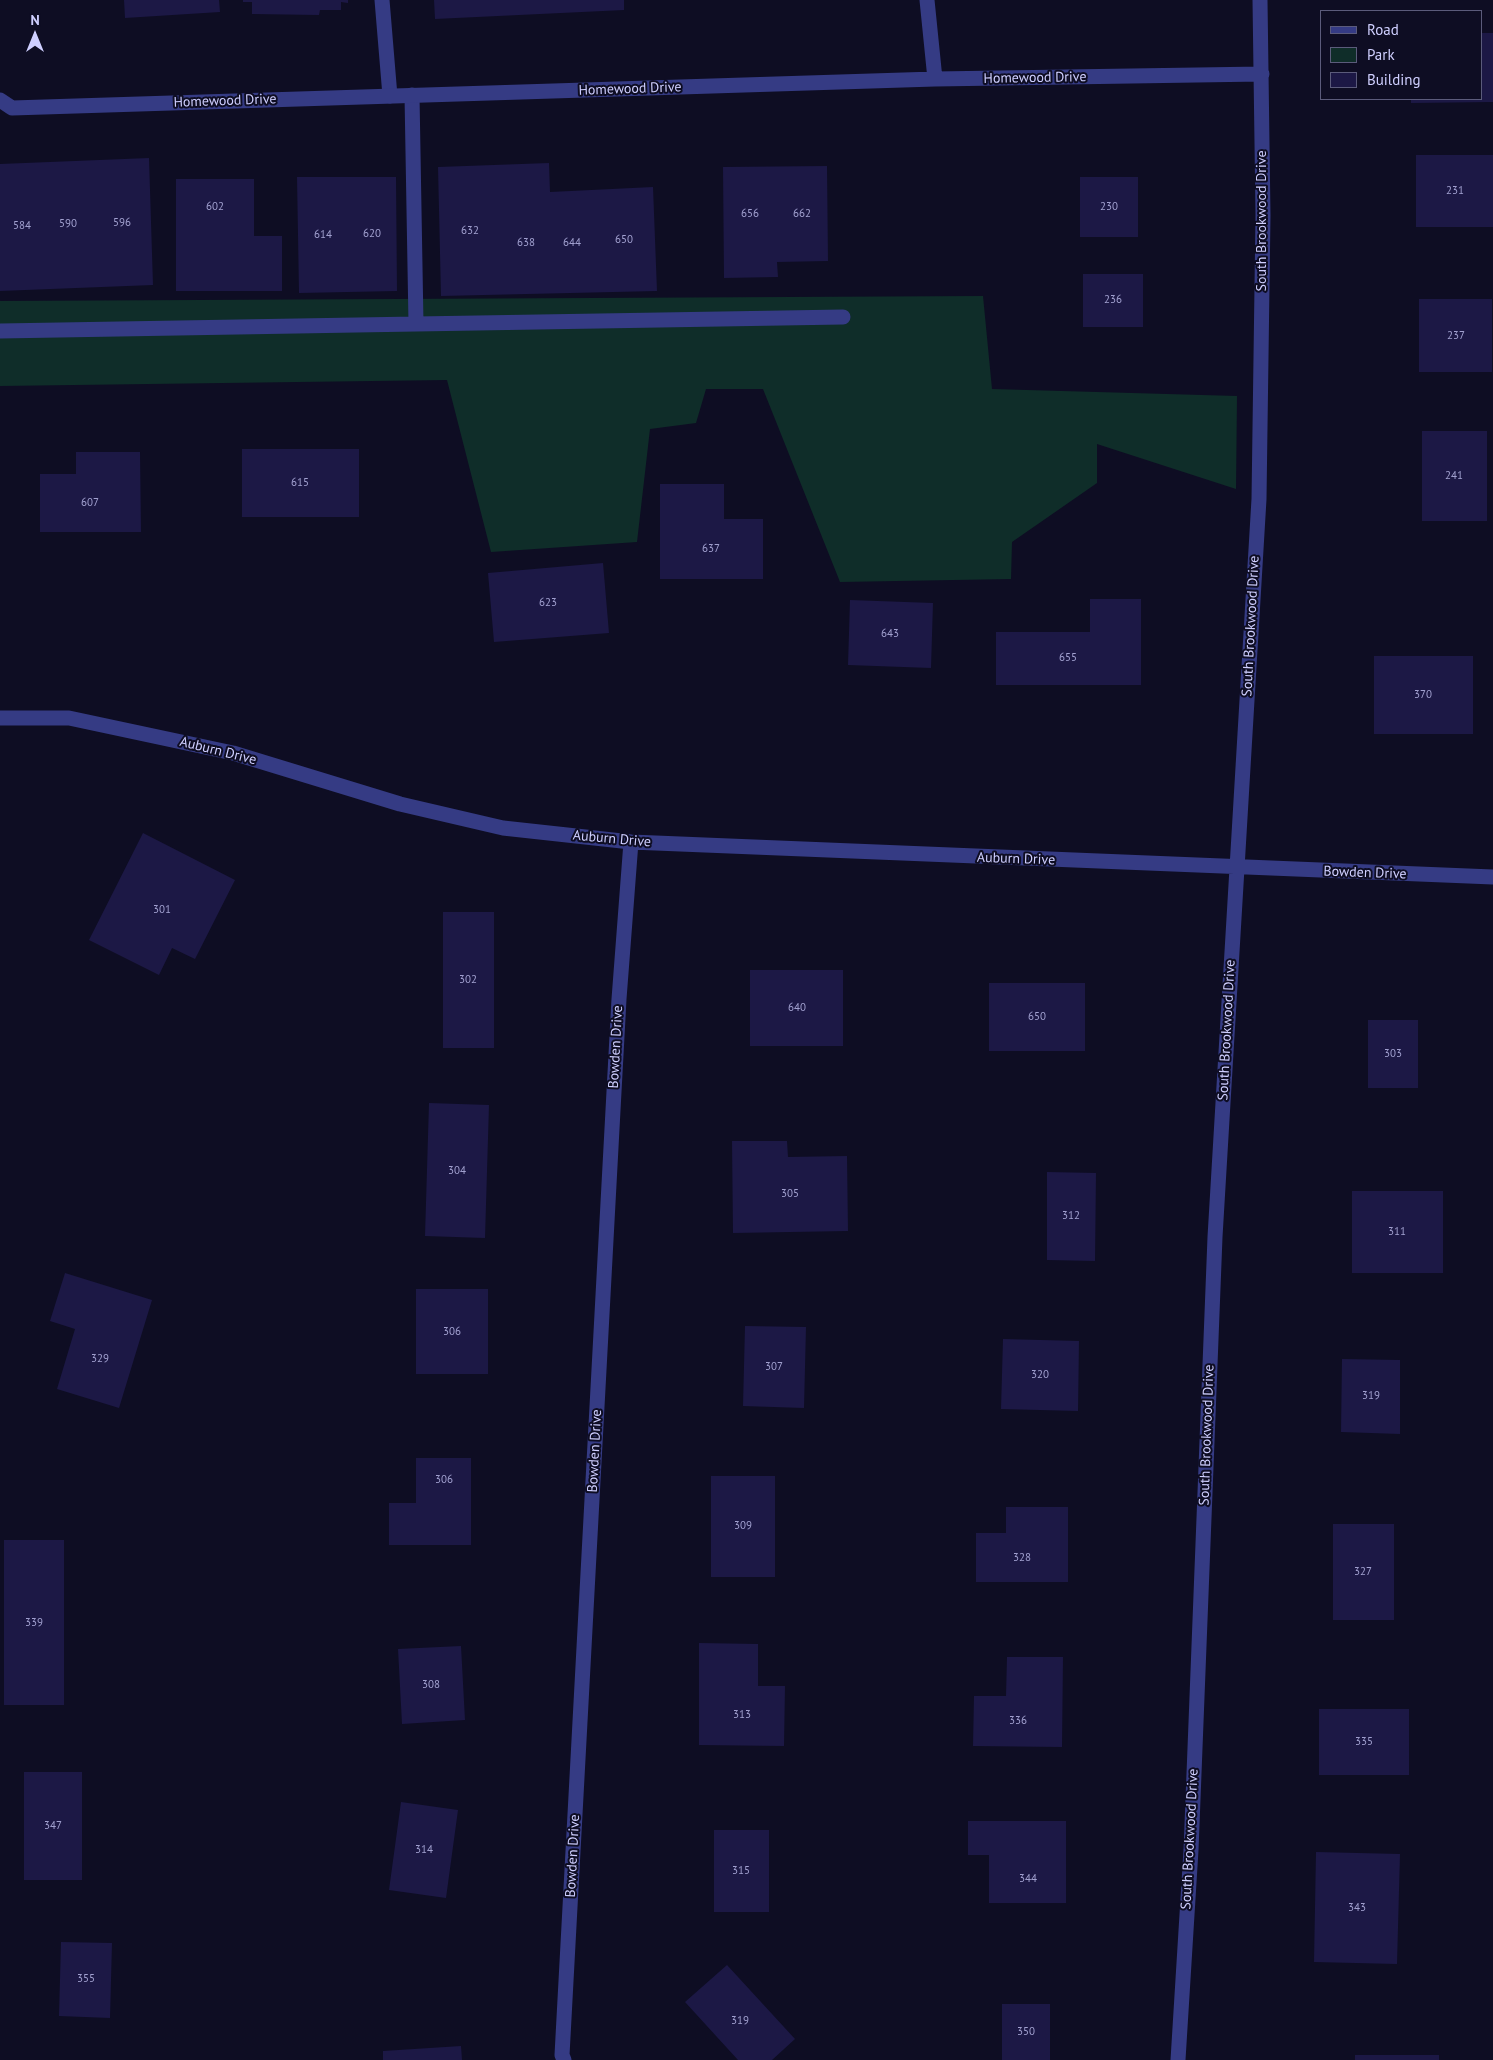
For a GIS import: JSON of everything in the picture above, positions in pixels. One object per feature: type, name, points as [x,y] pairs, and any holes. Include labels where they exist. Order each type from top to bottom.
[{"type":"street","points":[[382,0],[390,96]]},
{"type":"street","points":[[927,0],[935,79]]},
{"type":"street","name":"South Brookwood Drive","points":[[1178,2060],[1191,1850],[1215,1237],[1259,499],[1263,215],[1260,0]]},
{"type":"street","name":"Homewood Drive","points":[[0,100],[12,108],[935,79],[1262,74]]},
{"type":"street","points":[[412,95],[416,324]]},
{"type":"street","points":[[0,331],[843,317]]},
{"type":"street","name":"Auburn Drive","points":[[0,718],[69,718],[233,753],[400,804],[503,828],[631,842],[1237,868]]},
{"type":"street","name":"Bowden Drive","points":[[564,2060],[562,2055],[619,999],[631,842]]},
{"type":"street","name":"Bowden Drive","points":[[1237,868],[1493,878]]},
{"type":"green space","points":[[983,296],[992,389],[1237,396],[1236,489],[1097,444],[1097,483],[1012,542],[1011,579],[840,582],[763,389],[706,389],[696,423],[650,429],[637,542],[491,552],[447,380],[0,386],[0,301]]},
{"type":"building","points":[[124,0],[219,0],[220,12],[125,18]]},
{"type":"building","points":[[243,0],[348,0],[348,3],[341,2],[341,10],[320,10],[319,15],[252,14],[252,2],[243,2]]},
{"type":"building","points":[[434,0],[624,0],[624,10],[435,19]]},
{"type":"building","points":[[1483,33],[1493,33],[1493,102],[1411,103],[1411,100],[1483,100]]},
{"type":"building","points":[[1416,155],[1493,155],[1493,227],[1416,227]]},
{"type":"building","points":[[149,158],[153,285],[0,291],[0,164]]},
{"type":"building","points":[[549,163],[550,192],[653,187],[657,291],[441,296],[438,167]]},
{"type":"building","points":[[827,166],[828,261],[777,262],[778,277],[724,278],[723,167]]},
{"type":"building","points":[[297,177],[396,177],[397,291],[299,293]]},
{"type":"building","points":[[1080,177],[1138,177],[1138,237],[1080,237]]},
{"type":"building","points":[[176,179],[254,179],[254,236],[282,236],[282,291],[176,291]]},
{"type":"building","points":[[1083,274],[1143,274],[1143,327],[1083,327]]},
{"type":"building","points":[[1419,299],[1492,299],[1492,372],[1419,372]]},
{"type":"building","points":[[1422,431],[1487,431],[1487,521],[1422,521]]},
{"type":"building","points":[[242,449],[359,449],[359,517],[242,517]]},
{"type":"building","points":[[76,452],[140,452],[141,532],[40,532],[40,474],[76,474]]},
{"type":"building","points":[[660,484],[724,484],[724,519],[763,519],[763,579],[660,579]]},
{"type":"building","points":[[603,563],[609,633],[494,642],[488,573]]},
{"type":"building","points":[[1090,599],[1141,599],[1141,685],[996,685],[996,632],[1090,632]]},
{"type":"building","points":[[850,600],[933,603],[931,668],[848,665]]},
{"type":"building","points":[[1374,656],[1473,656],[1473,734],[1374,734]]},
{"type":"building","points":[[143,833],[235,880],[195,959],[172,948],[159,975],[89,940]]},
{"type":"building","points":[[443,912],[494,912],[494,1048],[443,1048]]},
{"type":"building","points":[[750,970],[843,970],[843,1046],[750,1046]]},
{"type":"building","points":[[989,983],[1085,983],[1085,1051],[989,1051]]},
{"type":"building","points":[[1368,1020],[1418,1020],[1418,1088],[1368,1088]]},
{"type":"building","points":[[429,1103],[489,1105],[485,1238],[425,1236]]},
{"type":"building","points":[[732,1141],[787,1141],[788,1157],[847,1156],[848,1231],[733,1233]]},
{"type":"building","points":[[1047,1172],[1096,1173],[1095,1261],[1047,1260]]},
{"type":"building","points":[[1352,1191],[1443,1191],[1443,1273],[1352,1273]]},
{"type":"building","points":[[65,1273],[152,1300],[119,1408],[57,1389],[75,1329],[50,1321]]},
{"type":"building","points":[[416,1289],[488,1289],[488,1374],[416,1374]]},
{"type":"building","points":[[745,1326],[806,1327],[804,1408],[743,1406]]},
{"type":"building","points":[[1003,1339],[1079,1341],[1078,1411],[1001,1409]]},
{"type":"building","points":[[1342,1359],[1400,1360],[1400,1434],[1341,1432]]},
{"type":"building","points":[[416,1458],[471,1458],[471,1545],[389,1545],[389,1503],[416,1503]]},
{"type":"building","points":[[711,1476],[775,1476],[775,1577],[711,1577]]},
{"type":"building","points":[[1006,1507],[1068,1507],[1068,1582],[976,1582],[976,1533],[1006,1533]]},
{"type":"building","points":[[1333,1524],[1394,1524],[1394,1620],[1333,1620]]},
{"type":"building","points":[[4,1540],[64,1540],[64,1705],[4,1705]]},
{"type":"building","points":[[699,1643],[758,1644],[758,1686],[785,1686],[784,1746],[699,1745]]},
{"type":"building","points":[[461,1646],[465,1720],[402,1724],[398,1649]]},
{"type":"building","points":[[1007,1657],[1063,1657],[1062,1747],[973,1746],[974,1696],[1006,1696]]},
{"type":"building","points":[[1319,1709],[1409,1709],[1409,1775],[1319,1775]]},
{"type":"building","points":[[24,1772],[82,1772],[82,1880],[24,1880]]},
{"type":"building","points":[[401,1802],[458,1810],[446,1898],[389,1890]]},
{"type":"building","points":[[968,1821],[1066,1821],[1066,1903],[989,1903],[989,1855],[968,1855]]},
{"type":"building","points":[[714,1830],[769,1830],[769,1912],[714,1912]]},
{"type":"building","points":[[1316,1852],[1400,1854],[1397,1964],[1314,1962]]},
{"type":"building","points":[[61,1942],[112,1943],[110,2018],[59,2016]]},
{"type":"building","points":[[727,1965],[795,2039],[772,2060],[738,2060],[685,2002]]},
{"type":"building","points":[[1002,2004],[1050,2004],[1050,2060],[1002,2060]]},
{"type":"building","points":[[461,2046],[462,2060],[383,2060],[383,2051]]},
{"type":"building","points":[[1355,2055],[1439,2055],[1439,2060],[1355,2060]]}]
